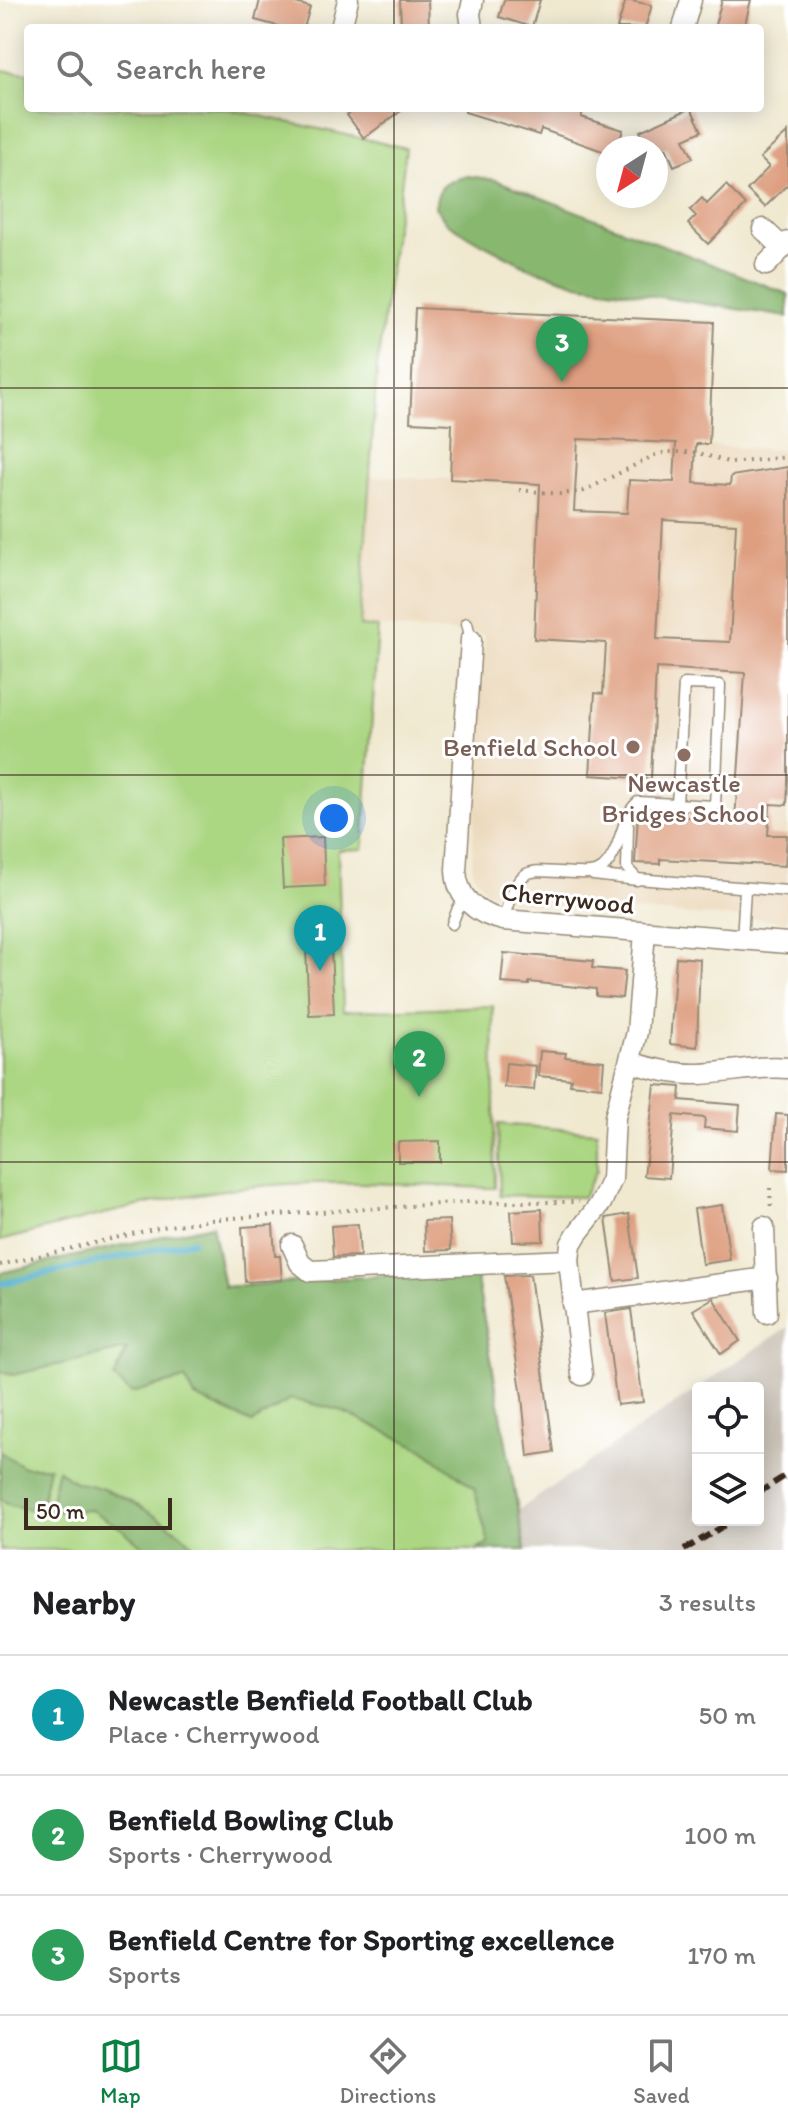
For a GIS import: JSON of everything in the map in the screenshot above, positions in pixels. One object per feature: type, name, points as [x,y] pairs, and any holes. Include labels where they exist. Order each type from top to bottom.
[{"type":"street","points":[[342,24],[348,0]]},
{"type":"street","points":[[471,24],[473,0]]},
{"type":"street","points":[[684,24],[691,0]]},
{"type":"street","points":[[763,229],[785,244],[766,265]]},
{"type":"street","name":"Cherrywood","points":[[469,631],[456,870],[459,888],[467,901],[484,914],[503,920],[788,943]]},
{"type":"street","name":"Cherrywood","points":[[582,1375],[569,1260],[571,1244],[601,1203],[612,1179],[617,1101],[637,1032],[645,932]]},
{"type":"street","points":[[630,1062],[666,1072],[697,1074],[759,1067],[788,1068]]},
{"type":"street","points":[[764,1227],[767,1313]]},
{"type":"street","points":[[292,1245],[300,1263],[310,1271],[569,1260]]},
{"type":"street","points":[[573,1304],[767,1278]]},
{"type":"lane","points":[[587,874],[600,870],[610,860],[632,808],[638,802],[715,806],[720,685],[684,684],[677,804]]},
{"type":"lane","points":[[628,820],[627,868],[633,876],[643,881]]},
{"type":"lane","points":[[503,920],[515,885],[523,874],[538,870],[663,883],[788,891]]},
{"type":"lane","points":[[742,940],[745,889]]},
{"type":"lane","points":[[452,924],[458,908],[467,901]]},
{"type":"path","points":[[519,490],[560,494],[584,491],[655,455],[668,452],[696,452],[723,463],[739,464],[788,457]]},
{"type":"path","points":[[0,1265],[162,1227],[218,1219],[468,1202],[601,1203]]},
{"type":"shaded area","name":"Benfield School","points":[[578,439],[788,450],[788,921],[511,903],[486,891],[473,873],[472,860],[485,634],[360,626],[371,476],[575,485]]},
{"type":"shaded area","points":[[788,1327],[788,1550],[525,1550],[517,1511],[692,1392],[692,1526],[764,1526],[764,1382],[707,1382]]},
{"type":"green space","points":[[0,70],[24,73],[24,112],[242,112],[406,148],[377,368],[360,626],[378,628],[363,849],[338,850],[343,1011],[493,1006],[495,1188],[339,1183],[250,1187],[142,1205],[0,1241]]},
{"type":"green space","points":[[468,176],[496,180],[788,294],[788,317],[578,284],[527,267],[447,223],[435,207],[441,188]]},
{"type":"green space","points":[[498,1124],[597,1132],[597,1170],[583,1197],[500,1195]]},
{"type":"green space","points":[[212,1225],[224,1287],[475,1269],[525,1550],[0,1550],[0,1273]]},
{"type":"green space","points":[[212,1225],[224,1287],[475,1269],[525,1550],[476,1550],[489,1544],[474,1488],[423,1449],[339,1410],[291,1399],[252,1423],[195,1397],[185,1379],[131,1393],[114,1378],[127,1349],[13,1375],[0,1371],[0,1273]]},
{"type":"green space","points":[[0,1452],[24,1467],[49,1467],[40,1511],[10,1505],[0,1498]]},
{"type":"green space","points":[[58,1469],[76,1482],[103,1489],[141,1507],[167,1523],[199,1550],[147,1550],[122,1529],[91,1510],[48,1512]]},
{"type":"building","points":[[260,0],[293,0],[310,7],[305,24],[270,24],[255,20]]},
{"type":"building","points":[[400,0],[428,0],[429,24],[401,24]]},
{"type":"building","points":[[504,0],[540,0],[533,24],[499,17]]},
{"type":"building","points":[[626,0],[652,5],[646,24],[618,24]]},
{"type":"building","points":[[722,0],[751,0],[745,24],[715,24]]},
{"type":"building","points":[[351,112],[400,112],[364,138],[347,115]]},
{"type":"building","points":[[465,112],[583,112],[581,117],[623,130],[621,136],[596,136],[596,149],[541,129],[539,135]]},
{"type":"building","points":[[682,112],[693,112],[702,131],[684,139],[693,158],[674,166],[668,152],[668,136],[642,136],[640,131]]},
{"type":"building","points":[[788,132],[788,184],[765,207],[747,190],[769,167],[760,158]]},
{"type":"building","points":[[726,185],[746,205],[708,244],[688,224],[696,216],[690,210],[702,198],[707,204]]},
{"type":"building","points":[[415,308],[714,322],[709,444],[696,444],[694,483],[730,485],[731,476],[788,467],[787,805],[770,804],[768,835],[787,835],[785,866],[660,859],[660,864],[635,863],[638,814],[735,820],[745,673],[656,668],[651,779],[590,775],[595,693],[603,694],[606,643],[534,639],[540,484],[450,479],[452,424],[410,422]],"holes":[[[578,439],[676,443],[674,482],[629,480],[627,513],[574,511]],[[663,520],[736,524],[730,642],[657,639]]]},
{"type":"building","points":[[323,837],[325,886],[283,888],[280,839]]},
{"type":"building","points":[[330,926],[334,1014],[309,1015],[305,927]]},
{"type":"building","points":[[504,953],[593,961],[592,968],[625,971],[622,998],[596,996],[596,989],[529,982],[529,985],[501,983]]},
{"type":"building","points":[[676,957],[700,959],[697,1047],[670,1044]]},
{"type":"building","points":[[540,1051],[604,1061],[602,1087],[570,1084],[571,1079],[538,1076]]},
{"type":"building","points":[[506,1063],[536,1066],[534,1090],[504,1087]]},
{"type":"building","points":[[655,1085],[681,1087],[680,1100],[740,1105],[738,1131],[704,1128],[705,1118],[674,1115],[669,1178],[644,1176]]},
{"type":"building","points":[[776,1114],[788,1115],[788,1170],[772,1169]]},
{"type":"building","points":[[440,1141],[440,1162],[398,1162],[398,1142]]},
{"type":"building","points":[[722,1205],[730,1260],[702,1264],[694,1209]]},
{"type":"building","points":[[542,1209],[543,1241],[513,1242],[511,1211]]},
{"type":"building","points":[[629,1214],[638,1278],[615,1281],[606,1218]]},
{"type":"building","points":[[449,1220],[451,1250],[425,1251],[424,1221]]},
{"type":"building","points":[[358,1224],[360,1256],[333,1257],[331,1226]]},
{"type":"building","points":[[273,1225],[275,1256],[280,1256],[282,1280],[245,1282],[242,1227]]},
{"type":"building","points":[[530,1275],[554,1452],[528,1456],[504,1276]]},
{"type":"building","points":[[713,1298],[740,1341],[721,1354],[693,1310]]},
{"type":"building","points":[[631,1309],[643,1402],[617,1405],[605,1313]]},
{"type":"waterway","points":[[0,1284],[193,1241]]},
{"type":"railway","points":[[764,1489],[788,1474]]},
{"type":"railway","points":[[684,1550],[723,1526]]},
{"type":"place","name":"Benfield Centre for Sporting excellence","points":[[562,382]]},
{"type":"place","name":"Benfield School","points":[[633,747]]},
{"type":"place","name":"Newcastle Bridges School","points":[[684,755]]},
{"type":"place","name":"Newcastle Benfield Football Club","points":[[320,971]]},
{"type":"place","name":"Benfield Bowling Club","points":[[419,1097]]}]
